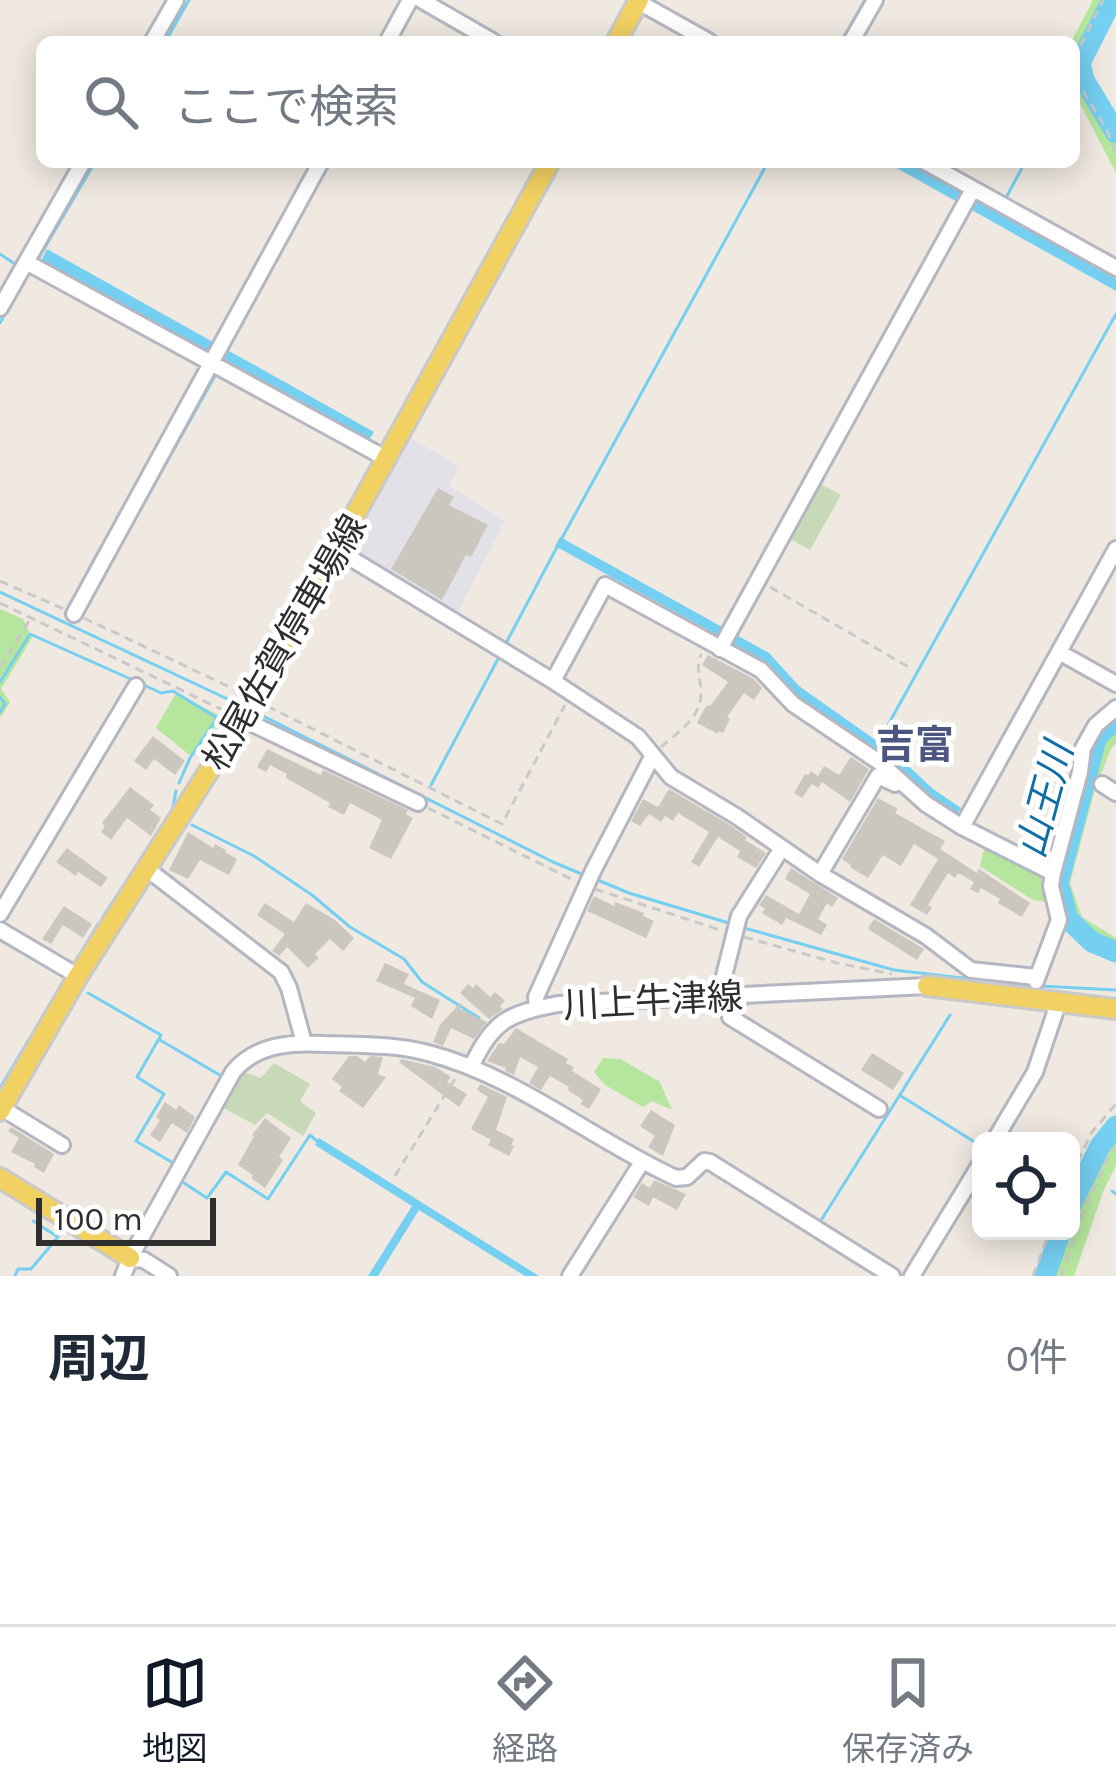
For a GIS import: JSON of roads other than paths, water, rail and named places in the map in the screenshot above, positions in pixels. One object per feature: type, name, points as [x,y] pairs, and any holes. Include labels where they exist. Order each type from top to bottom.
[{"type":"main road","points":[[619,36],[638,1]]},
{"type":"main road","name":"松尾佐賀停車場線","points":[[0,1109],[78,976],[242,719],[547,168]]},
{"type":"main road","name":"川上牛津線","points":[[927,986],[1116,1010]]},
{"type":"main road","points":[[0,1178],[127,1267]]},
{"type":"street","points":[[155,36],[176,0]]},
{"type":"street","points":[[390,36],[410,0]]},
{"type":"street","points":[[421,0],[484,36]]},
{"type":"street","points":[[854,36],[875,0]]},
{"type":"street","points":[[638,1],[699,36]]},
{"type":"street","points":[[0,308],[80,168]]},
{"type":"street","points":[[74,614],[318,168]]},
{"type":"street","points":[[936,168],[1116,268]]},
{"type":"street","points":[[721,640],[973,189]]},
{"type":"street","points":[[26,262],[387,459]]},
{"type":"street","points":[[338,550],[554,681],[638,737],[671,776],[820,874],[926,936],[971,970],[1036,977]]},
{"type":"street","points":[[962,827],[1116,550]]},
{"type":"street","points":[[554,681],[605,584],[721,640],[793,704],[879,762],[962,827],[1052,873]]},
{"type":"street","points":[[1059,652],[1116,684]]},
{"type":"street","points":[[0,914],[136,686]]},
{"type":"street","points":[[1034,998],[1036,977],[1059,920],[1052,873],[1083,748],[1096,725],[1116,708]]},
{"type":"street","points":[[242,719],[418,802]]},
{"type":"street","points":[[537,1008],[536,998],[590,879],[653,755]]},
{"type":"street","points":[[820,874],[878,776],[910,790]]},
{"type":"street","points":[[1102,784],[1116,793]]},
{"type":"street","points":[[719,996],[740,916],[782,848]]},
{"type":"street","points":[[147,869],[281,972],[304,1042]]},
{"type":"street","points":[[0,930],[78,976]]},
{"type":"street","name":"川上牛津線","points":[[467,1066],[492,1030],[507,1018],[558,1004],[927,986]]},
{"type":"street","points":[[743,995],[730,1017],[879,1108]]},
{"type":"street","points":[[999,1132],[1035,1072],[1059,1001]]},
{"type":"street","points":[[127,1267],[232,1072],[254,1053],[304,1042],[409,1049],[467,1066],[681,1179],[704,1161],[710,1162],[892,1276]]},
{"type":"street","points":[[0,1109],[62,1145]]},
{"type":"street","points":[[570,1276],[642,1162]]},
{"type":"street","points":[[912,1276],[972,1178]]},
{"type":"street","points":[[127,1267],[143,1260],[170,1276]]},
{"type":"water","points":[[897,168],[919,168],[1116,279],[1116,291]]},
{"type":"water","points":[[47,249],[374,432],[367,443],[41,261]]},
{"type":"water","points":[[560,537],[769,653],[799,686],[898,756],[961,808],[956,816],[927,797],[892,763],[793,693],[763,660],[555,546]]},
{"type":"water","points":[[319,1138],[539,1276],[525,1276],[419,1210],[378,1276],[368,1276],[412,1206],[315,1145]]},
{"type":"waterway","points":[[168,36],[189,0]]},
{"type":"waterway","points":[[844,36],[865,0]]},
{"type":"waterway","name":"山王川","points":[[1112,0],[1080,63],[1084,80],[1116,133]]},
{"type":"waterway","points":[[37,261],[91,168]]},
{"type":"waterway","points":[[562,538],[765,168]]},
{"type":"waterway","points":[[1007,196],[1022,168]]},
{"type":"waterway","points":[[0,254],[15,264]]},
{"type":"waterway","points":[[0,323],[15,294]]},
{"type":"waterway","points":[[878,743],[1116,314]]},
{"type":"waterway","points":[[122,542],[216,374]]},
{"type":"waterway","points":[[505,645],[557,547]]},
{"type":"waterway","points":[[70,605],[100,549]]},
{"type":"waterway","points":[[0,592],[236,703]]},
{"type":"waterway","points":[[0,682],[30,634],[135,681]]},
{"type":"waterway","points":[[431,785],[499,657]]},
{"type":"waterway","points":[[144,685],[161,693],[173,691],[217,718],[179,783]]},
{"type":"waterway","points":[[0,697],[5,704],[0,712]]},
{"type":"waterway","points":[[261,715],[584,875]]},
{"type":"waterway","name":"山王川","points":[[1116,720],[1097,736],[1058,883],[1068,919],[1092,942],[1116,952]]},
{"type":"waterway","points":[[172,812],[176,791]]},
{"type":"waterway","points":[[192,825],[254,856],[312,895],[350,927],[404,959],[422,982],[479,1018]]},
{"type":"waterway","points":[[150,846],[157,836]]},
{"type":"waterway","points":[[104,915],[145,854]]},
{"type":"waterway","points":[[593,878],[732,924]]},
{"type":"waterway","points":[[81,953],[98,924]]},
{"type":"waterway","points":[[741,927],[894,970],[1030,986]]},
{"type":"waterway","points":[[0,940],[66,978],[0,1088]]},
{"type":"waterway","points":[[1040,986],[1116,990]]},
{"type":"waterway","points":[[88,993],[161,1035],[137,1077],[164,1094],[136,1141],[173,1163]]},
{"type":"waterway","points":[[820,1222],[950,1015]]},
{"type":"waterway","points":[[160,1040],[223,1077]]},
{"type":"waterway","points":[[901,1096],[972,1140]]},
{"type":"waterway","name":"山王川","points":[[1080,1187],[1116,1126]]},
{"type":"waterway","points":[[184,1183],[207,1198],[226,1172],[268,1199],[310,1135],[317,1141]]},
{"type":"waterway","points":[[579,1276],[643,1175]]},
{"type":"waterway","points":[[1112,1191],[1116,1194]]},
{"type":"waterway","points":[[15,1276],[18,1269],[31,1269],[58,1237],[33,1221]]},
{"type":"waterway","name":"山王川","points":[[1045,1276],[1058,1240]]},
{"type":"district","name":"吉富","points":[[915,744]]}]
